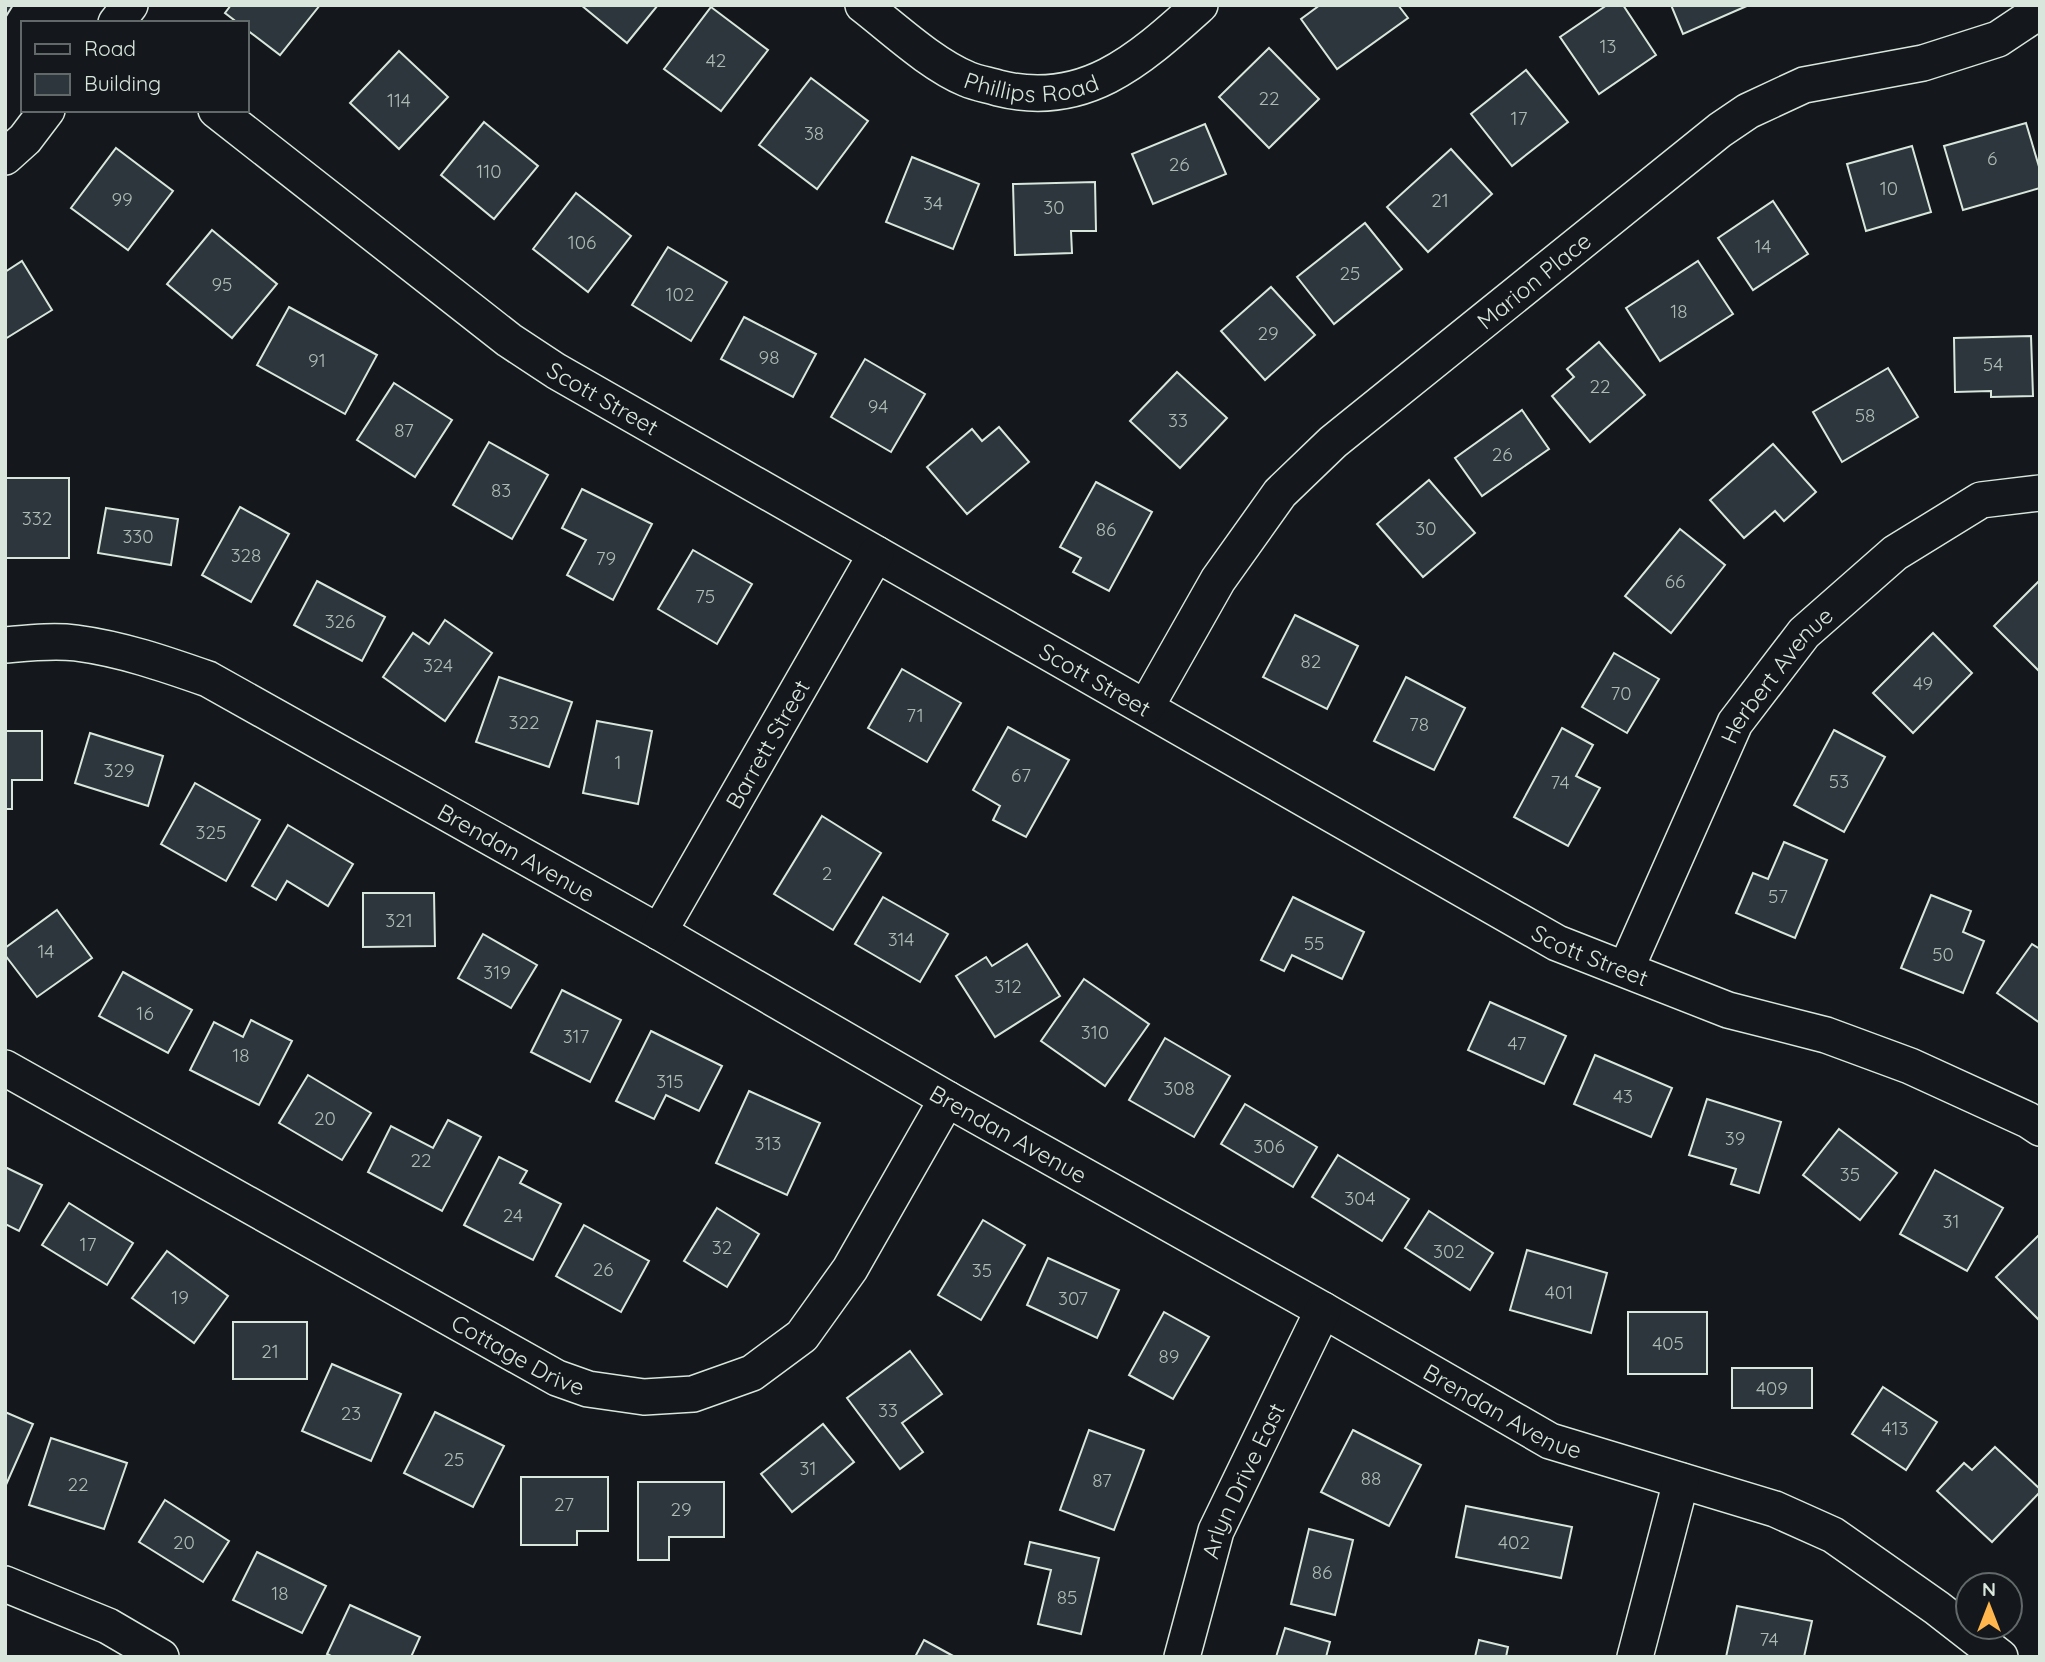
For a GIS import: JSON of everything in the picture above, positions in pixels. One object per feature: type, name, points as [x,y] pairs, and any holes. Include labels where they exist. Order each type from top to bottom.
[{"type":"street","points":[[118,21],[130,5]]},
{"type":"street","name":"Phillips Road","points":[[863,5],[929,57],[967,80],[1016,92],[1059,92],[1108,77],[1150,50],[1200,5]]},
{"type":"street","name":"Marion Place","points":[[1146,707],[1218,580],[1280,493],[1333,442],[1720,130],[1748,111],[1804,85],[1923,63],[1998,39],[2040,11]]},
{"type":"street","points":[[5,158],[25,139],[45,112]]},
{"type":"street","name":"Scott Street","points":[[219,112],[509,340],[556,371],[1557,943],[1728,1010],[1826,1035],[1910,1066],[2040,1128]]},
{"type":"street","name":"Herbert Avenue","points":[[1626,969],[1735,723],[1804,633],[1895,552],[1981,500],[2040,493]]},
{"type":"street","name":"Barrett Street","points":[[659,932],[876,554]]},
{"type":"street","name":"Brendan Avenue","points":[[5,645],[33,642],[76,643],[152,659],[208,679],[659,932],[947,1099],[1550,1441],[1775,1509],[1833,1535],[1937,1608],[2000,1657]]},
{"type":"street","name":"Cottage Drive","points":[[5,1068],[557,1378],[589,1389],[644,1397],[693,1394],[751,1373],[803,1336],[850,1269],[947,1099]]},
{"type":"street","name":"Arlyn Drive East","points":[[1182,1657],[1216,1531],[1323,1310]]},
{"type":"street","points":[[1635,1657],[1681,1481]]},
{"type":"street","points":[[5,1584],[108,1626],[161,1657]]},
{"type":"building","points":[[5,5],[13,5],[5,18]]},
{"type":"building","points":[[231,5],[320,5],[280,55],[248,31],[248,21],[235,21],[225,13]]},
{"type":"building","points":[[581,5],[658,5],[627,43]]},
{"type":"building","points":[[1320,5],[1398,5],[1408,18],[1337,69],[1301,19]]},
{"type":"building","points":[[1607,5],[1623,5],[1656,55],[1599,94],[1560,37]]},
{"type":"building","points":[[1671,5],[1749,5],[1683,34]]},
{"type":"building","points":[[711,7],[768,50],[721,111],[664,69]]},
{"type":"building","points":[[1269,48],[1319,99],[1269,148],[1219,97]]},
{"type":"building","points":[[399,51],[448,97],[399,149],[350,103]]},
{"type":"building","points":[[1526,70],[1568,122],[1512,166],[1471,114]]},
{"type":"building","points":[[811,78],[868,121],[817,189],[759,145]]},
{"type":"building","points":[[484,122],[538,166],[494,219],[441,175]]},
{"type":"building","points":[[2026,123],[2040,170],[2040,188],[1963,210],[1944,146]]},
{"type":"building","points":[[1205,124],[1226,174],[1153,204],[1132,154]]},
{"type":"building","points":[[1912,146],[1931,212],[1866,231],[1847,164]]},
{"type":"building","points":[[116,148],[173,191],[128,250],[71,208]]},
{"type":"building","points":[[1451,149],[1492,194],[1428,252],[1387,207]]},
{"type":"building","points":[[912,157],[979,184],[953,249],[886,222]]},
{"type":"building","points":[[1095,182],[1096,231],[1071,231],[1072,253],[1015,255],[1013,184]]},
{"type":"building","points":[[576,193],[631,236],[588,292],[533,249]]},
{"type":"building","points":[[1773,201],[1808,254],[1753,290],[1718,238]]},
{"type":"building","points":[[1365,223],[1402,269],[1334,324],[1297,277]]},
{"type":"building","points":[[212,230],[277,284],[232,338],[167,284]]},
{"type":"building","points":[[668,247],[727,282],[691,341],[632,305]]},
{"type":"building","points":[[22,261],[52,310],[5,339],[5,272]]},
{"type":"building","points":[[1698,261],[1733,314],[1660,361],[1626,308]]},
{"type":"building","points":[[1271,287],[1315,335],[1265,380],[1221,331]]},
{"type":"building","points":[[289,307],[377,355],[345,414],[257,365]]},
{"type":"building","points":[[744,317],[816,354],[793,397],[721,359]]},
{"type":"building","points":[[2031,336],[2033,396],[1991,397],[1991,391],[1955,392],[1954,338]]},
{"type":"building","points":[[1599,342],[1645,395],[1590,442],[1552,396],[1574,377],[1567,369]]},
{"type":"building","points":[[865,359],[925,394],[891,452],[831,417]]},
{"type":"building","points":[[1888,368],[1918,417],[1842,462],[1813,412]]},
{"type":"building","points":[[1177,372],[1227,418],[1180,468],[1130,421]]},
{"type":"building","points":[[394,383],[452,420],[415,477],[357,440]]},
{"type":"building","points":[[1522,410],[1549,449],[1482,496],[1455,458]]},
{"type":"building","points":[[999,427],[1029,462],[967,514],[927,467],[972,429],[982,441]]},
{"type":"building","points":[[489,442],[548,475],[512,539],[453,505]]},
{"type":"building","points":[[1773,444],[1816,492],[1784,521],[1775,511],[1744,538],[1710,500]]},
{"type":"building","points":[[5,478],[69,478],[69,558],[5,558]]},
{"type":"building","points":[[1429,480],[1475,533],[1423,577],[1377,524]]},
{"type":"building","points":[[1096,482],[1152,512],[1109,591],[1073,572],[1081,558],[1060,547]]},
{"type":"building","points":[[582,489],[652,524],[613,600],[567,575],[586,540],[562,528]]},
{"type":"building","points":[[240,507],[289,534],[251,602],[202,575]]},
{"type":"building","points":[[106,508],[178,519],[171,565],[98,553]]},
{"type":"building","points":[[1680,529],[1725,565],[1671,633],[1625,596]]},
{"type":"building","points":[[693,550],[752,584],[717,644],[658,609]]},
{"type":"building","points":[[317,581],[385,617],[362,661],[294,625]]},
{"type":"building","points":[[2040,581],[2040,672],[1994,626]]},
{"type":"building","points":[[1295,615],[1358,646],[1327,709],[1263,677]]},
{"type":"building","points":[[445,620],[492,653],[445,721],[383,677],[413,633],[429,644]]},
{"type":"building","points":[[1933,633],[1972,673],[1913,733],[1873,693]]},
{"type":"building","points":[[1614,653],[1659,679],[1627,733],[1582,707]]},
{"type":"building","points":[[902,669],[961,703],[927,762],[868,728]]},
{"type":"building","points":[[499,677],[572,702],[549,767],[476,742]]},
{"type":"building","points":[[1406,677],[1465,708],[1434,770],[1374,741]]},
{"type":"building","points":[[597,721],[652,731],[638,804],[583,793]]},
{"type":"building","points":[[1008,727],[1069,760],[1026,837],[993,820],[1000,806],[973,790]]},
{"type":"building","points":[[1562,728],[1593,745],[1576,776],[1600,788],[1568,846],[1514,817]]},
{"type":"building","points":[[1834,730],[1885,757],[1844,832],[1794,805]]},
{"type":"building","points":[[5,731],[42,731],[42,780],[12,780],[12,809],[5,809]]},
{"type":"building","points":[[90,733],[163,756],[148,806],[75,783]]},
{"type":"building","points":[[195,783],[260,820],[226,881],[161,844]]},
{"type":"building","points":[[822,816],[881,853],[833,930],[774,894]]},
{"type":"building","points":[[288,825],[353,864],[328,906],[287,881],[276,900],[252,886]]},
{"type":"building","points":[[1784,842],[1827,860],[1795,938],[1736,913],[1753,873],[1768,879]]},
{"type":"building","points":[[363,893],[434,893],[435,946],[363,947]]},
{"type":"building","points":[[1931,895],[1971,911],[1963,932],[1984,941],[1963,993],[1901,968]]},
{"type":"building","points":[[883,897],[948,934],[920,982],[855,944]]},
{"type":"building","points":[[1293,897],[1364,932],[1342,979],[1292,955],[1284,971],[1261,960]]},
{"type":"building","points":[[57,910],[92,958],[37,997],[5,955],[5,948]]},
{"type":"building","points":[[483,934],[537,965],[511,1008],[458,978]]},
{"type":"building","points":[[1027,944],[1060,996],[995,1037],[956,976],[986,957],[992,966]]},
{"type":"building","points":[[2032,944],[2040,949],[2040,1023],[1997,993]]},
{"type":"building","points":[[123,972],[192,1010],[168,1053],[99,1016]]},
{"type":"building","points":[[1084,979],[1149,1024],[1105,1086],[1041,1041]]},
{"type":"building","points":[[562,990],[621,1020],[590,1082],[531,1052]]},
{"type":"building","points":[[1490,1002],[1566,1036],[1544,1084],[1468,1050]]},
{"type":"building","points":[[251,1020],[292,1041],[259,1105],[190,1070],[214,1022],[243,1037]]},
{"type":"building","points":[[651,1031],[722,1066],[699,1111],[666,1095],[654,1119],[616,1101]]},
{"type":"building","points":[[1165,1038],[1230,1076],[1194,1137],[1129,1100]]},
{"type":"building","points":[[1595,1055],[1672,1088],[1651,1137],[1574,1104]]},
{"type":"building","points":[[308,1075],[371,1113],[342,1160],[279,1123]]},
{"type":"building","points":[[749,1091],[820,1123],[787,1195],[716,1163]]},
{"type":"building","points":[[1707,1099],[1781,1122],[1759,1193],[1731,1184],[1736,1169],[1689,1155]]},
{"type":"building","points":[[1245,1104],[1317,1147],[1293,1187],[1221,1144]]},
{"type":"building","points":[[448,1120],[481,1137],[442,1211],[368,1172],[391,1126],[433,1148]]},
{"type":"building","points":[[1839,1129],[1897,1173],[1860,1220],[1803,1175]]},
{"type":"building","points":[[1338,1155],[1409,1199],[1382,1241],[1312,1197]]},
{"type":"building","points":[[499,1157],[527,1171],[520,1183],[561,1204],[533,1260],[464,1225]]},
{"type":"building","points":[[5,1167],[42,1185],[19,1231],[5,1224]]},
{"type":"building","points":[[1935,1170],[2003,1208],[1967,1271],[1900,1234]]},
{"type":"building","points":[[69,1203],[133,1243],[107,1285],[42,1245]]},
{"type":"building","points":[[717,1208],[759,1234],[727,1287],[684,1261]]},
{"type":"building","points":[[1429,1211],[1493,1253],[1470,1290],[1405,1248]]},
{"type":"building","points":[[983,1220],[1025,1245],[981,1320],[938,1295]]},
{"type":"building","points":[[584,1225],[649,1261],[621,1312],[556,1276]]},
{"type":"building","points":[[2040,1234],[2040,1321],[1996,1277]]},
{"type":"building","points":[[1527,1250],[1607,1273],[1591,1333],[1510,1310]]},
{"type":"building","points":[[167,1251],[228,1296],[194,1343],[132,1298]]},
{"type":"building","points":[[1048,1258],[1119,1290],[1097,1338],[1027,1305]]},
{"type":"building","points":[[1164,1312],[1209,1337],[1173,1399],[1129,1375]]},
{"type":"building","points":[[1628,1312],[1707,1312],[1707,1374],[1628,1374]]},
{"type":"building","points":[[233,1322],[307,1322],[307,1379],[233,1379]]},
{"type":"building","points":[[910,1351],[942,1394],[902,1423],[923,1452],[900,1469],[847,1398]]},
{"type":"building","points":[[332,1364],[401,1394],[371,1461],[302,1431]]},
{"type":"building","points":[[1732,1368],[1812,1368],[1812,1408],[1732,1408]]},
{"type":"building","points":[[1883,1387],[1937,1422],[1906,1470],[1852,1434]]},
{"type":"building","points":[[5,1412],[33,1424],[5,1487]]},
{"type":"building","points":[[435,1412],[504,1446],[473,1507],[404,1473]]},
{"type":"building","points":[[823,1424],[854,1462],[792,1512],[761,1474]]},
{"type":"building","points":[[1089,1430],[1144,1450],[1114,1530],[1060,1510]]},
{"type":"building","points":[[1353,1430],[1421,1465],[1389,1526],[1321,1492]]},
{"type":"building","points":[[51,1438],[127,1463],[104,1529],[29,1505]]},
{"type":"building","points":[[1995,1447],[2040,1489],[2040,1492],[1992,1542],[1937,1491],[1964,1463],[1972,1470]]},
{"type":"building","points":[[521,1477],[608,1477],[608,1531],[577,1531],[577,1545],[521,1545]]},
{"type":"building","points":[[638,1482],[724,1482],[724,1537],[669,1537],[669,1560],[638,1560]]},
{"type":"building","points":[[165,1500],[229,1541],[203,1582],[139,1542]]},
{"type":"building","points":[[1466,1506],[1572,1527],[1561,1578],[1456,1557]]},
{"type":"building","points":[[1309,1529],[1353,1540],[1335,1615],[1291,1604]]},
{"type":"building","points":[[1030,1542],[1099,1558],[1081,1634],[1038,1624],[1051,1570],[1025,1564]]},
{"type":"building","points":[[257,1552],[326,1586],[302,1633],[233,1600]]},
{"type":"building","points":[[350,1605],[420,1637],[411,1657],[333,1657],[327,1654]]},
{"type":"building","points":[[1737,1606],[1812,1621],[1804,1657],[1726,1657]]},
{"type":"building","points":[[1285,1628],[1330,1642],[1326,1657],[1276,1657]]},
{"type":"building","points":[[924,1640],[955,1657],[915,1657]]},
{"type":"building","points":[[1479,1640],[1508,1647],[1506,1657],[1475,1657]]}]
